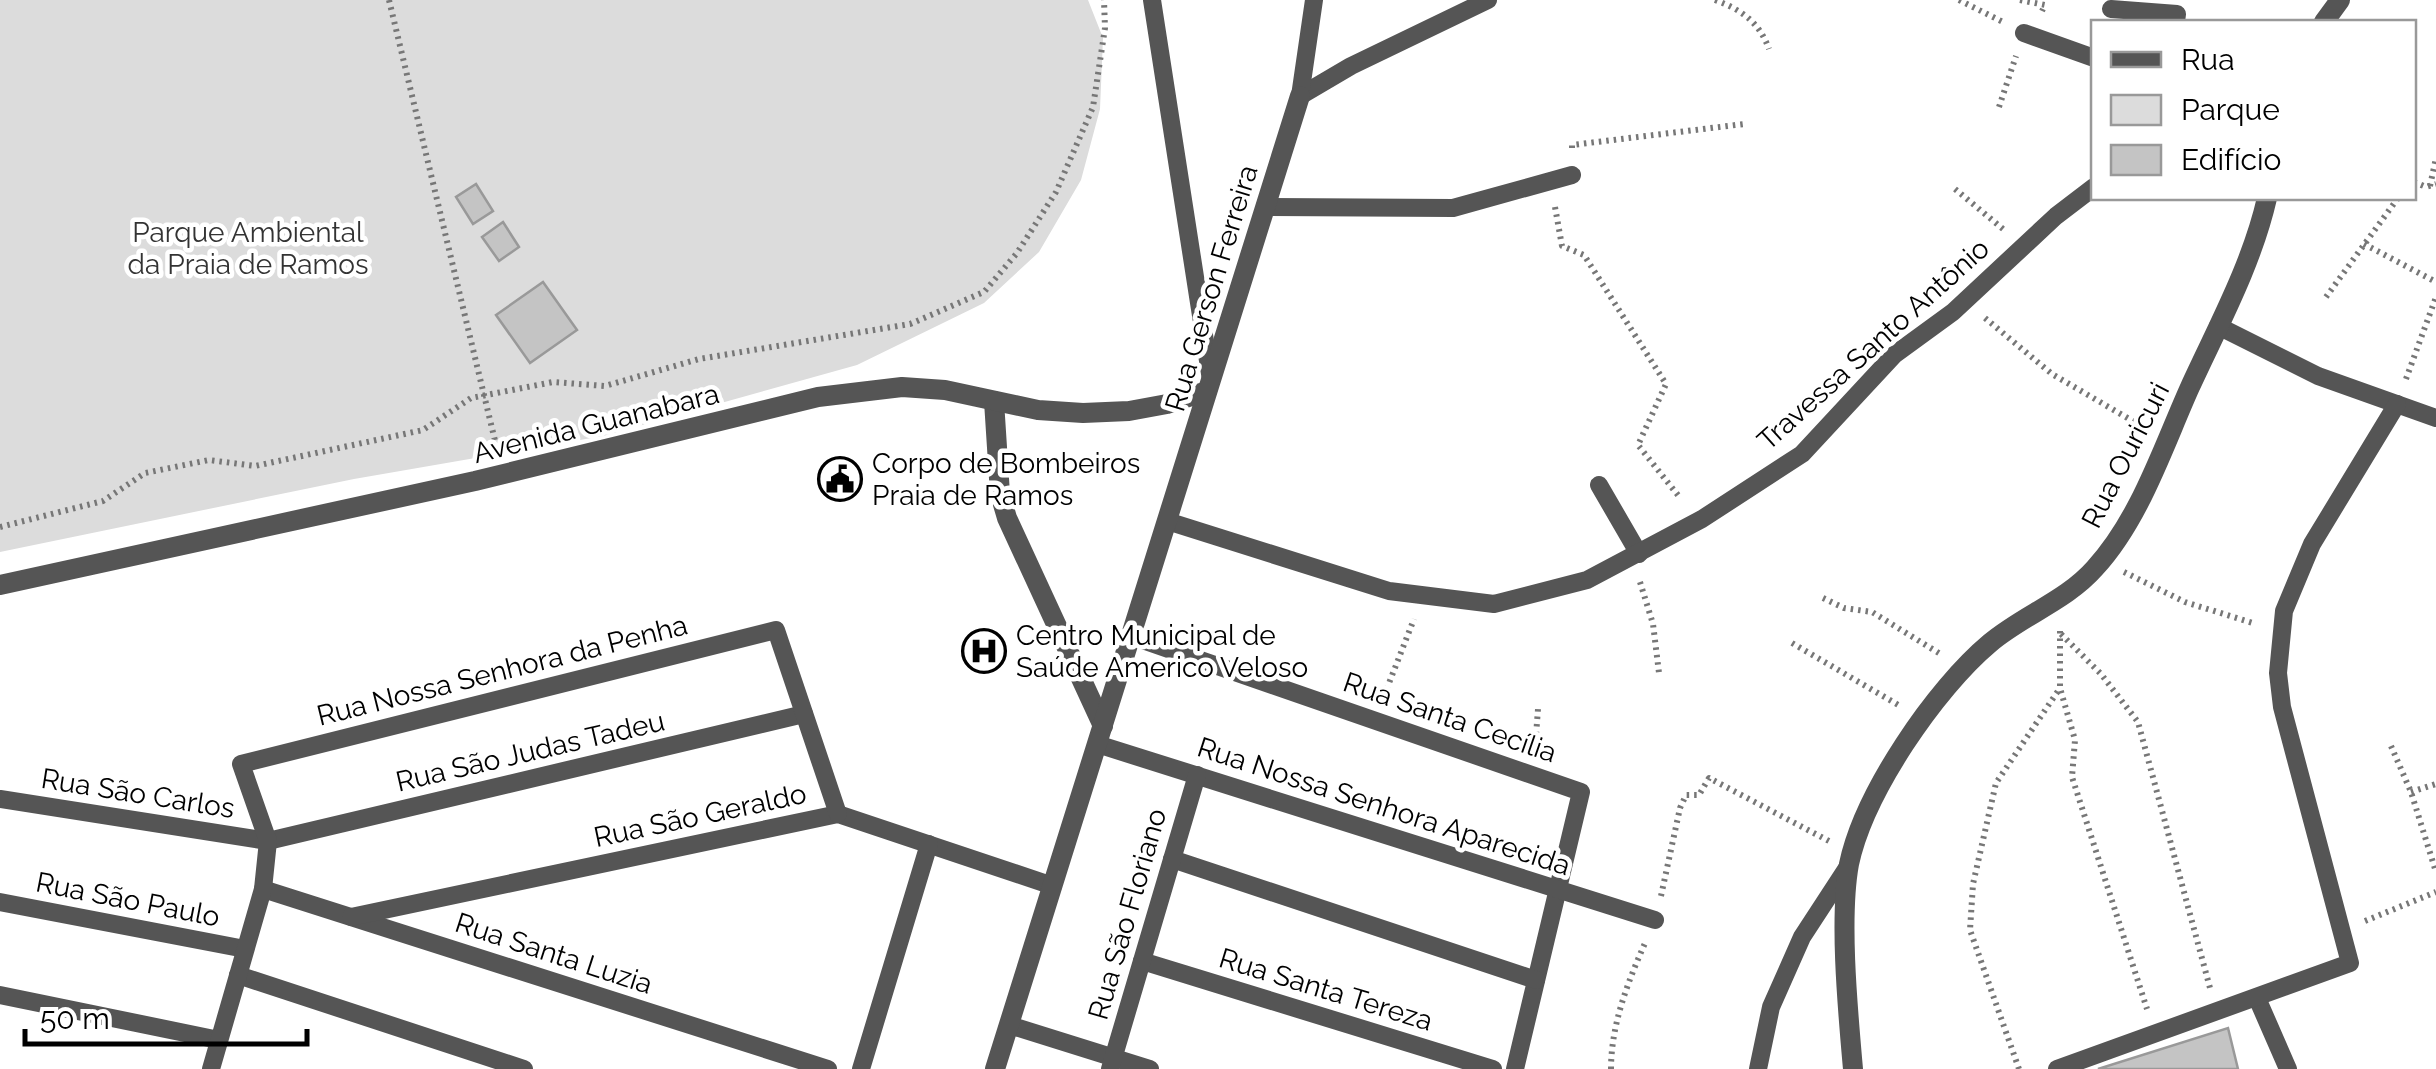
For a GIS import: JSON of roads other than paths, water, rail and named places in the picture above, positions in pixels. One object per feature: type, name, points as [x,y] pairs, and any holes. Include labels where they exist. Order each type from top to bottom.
[{"type":"street","name":"Rua Gerson Ferreira","points":[[996,1069],[1300,96]]},
{"type":"street","name":"Rua Ouricuri","points":[[1853,1069],[1846,920],[1851,859],[1867,813],[1899,754],[1943,690],[1992,641],[2060,598],[2101,560],[2134,511],[2252,248],[2266,200]]},
{"type":"street","name":"Avenida Guanabara","points":[[0,585],[502,474],[818,397],[902,387],[945,390],[1038,410],[1084,413],[1128,411],[1209,386]]},
{"type":"street","points":[[994,401],[1000,494],[1100,735]]},
{"type":"lane","points":[[1152,0],[1209,386]]},
{"type":"lane","points":[[1300,96],[1314,0]]},
{"type":"lane","points":[[1300,96],[1351,66],[1488,0]]},
{"type":"lane","points":[[2111,9],[2177,14],[2176,20]]},
{"type":"lane","points":[[2024,32],[2091,57]]},
{"type":"lane","points":[[1265,206],[1453,208],[1572,175]]},
{"type":"lane","name":"Travessa Santo Antônio","points":[[1167,521],[1389,591],[1423,596],[1494,604],[1587,580],[1698,521],[1802,454],[1894,356],[1966,300],[2091,190]]},
{"type":"lane","points":[[2218,326],[2318,376],[2436,418]]},
{"type":"lane","points":[[2057,1069],[2350,963],[2282,708],[2278,672],[2281,633],[2284,612],[2312,544],[2397,404]]},
{"type":"lane","points":[[1600,486],[1636,556]]},
{"type":"lane","name":"Rua Nossa Senhora da Penha","points":[[268,841],[242,764],[776,630],[804,714]]},
{"type":"lane","name":"Rua Santa Cecília","points":[[1130,636],[1581,792],[1558,889]]},
{"type":"lane","points":[[804,714],[838,814]]},
{"type":"lane","name":"Rua São Judas Tadeu","points":[[268,841],[804,714]]},
{"type":"lane","name":"Rua Nossa Senhora Aparecida","points":[[1100,735],[1197,776],[1655,920]]},
{"type":"lane","name":"Rua São Floriano","points":[[1112,1063],[1197,776]]},
{"type":"lane","name":"Rua São Carlos","points":[[0,799],[268,841]]},
{"type":"lane","name":"Rua São Geraldo","points":[[352,917],[838,814],[1052,886]]},
{"type":"lane","points":[[211,1069],[263,889],[268,841]]},
{"type":"lane","points":[[861,1069],[929,844]]},
{"type":"lane","points":[[1172,859],[1536,980]]},
{"type":"lane","points":[[1758,1069],[1771,1006],[1802,937],[1851,859]]},
{"type":"lane","name":"Rua Santa Luzia","points":[[263,889],[828,1069]]},
{"type":"lane","points":[[1514,1069],[1558,889]]},
{"type":"lane","name":"Rua São Paulo","points":[[0,902],[246,949]]},
{"type":"lane","name":"Rua Santa Tereza","points":[[1142,961],[1492,1069]]},
{"type":"lane","points":[[238,976],[524,1069]]},
{"type":"lane","points":[[0,995],[219,1040]]},
{"type":"lane","points":[[2257,998],[2288,1069]]},
{"type":"lane","points":[[1010,1025],[1112,1063],[1150,1069]]},
{"type":"place","name":"Corpo de Bombeiros Praia de Ramos","points":[[840,479]]},
{"type":"place","name":"Centro Municipal de Saúde Americo Veloso","points":[[984,651]]},
{"type":"park label","name":"Parque Ambiental da Praia de Ramos","points":[[248,248]]}]
